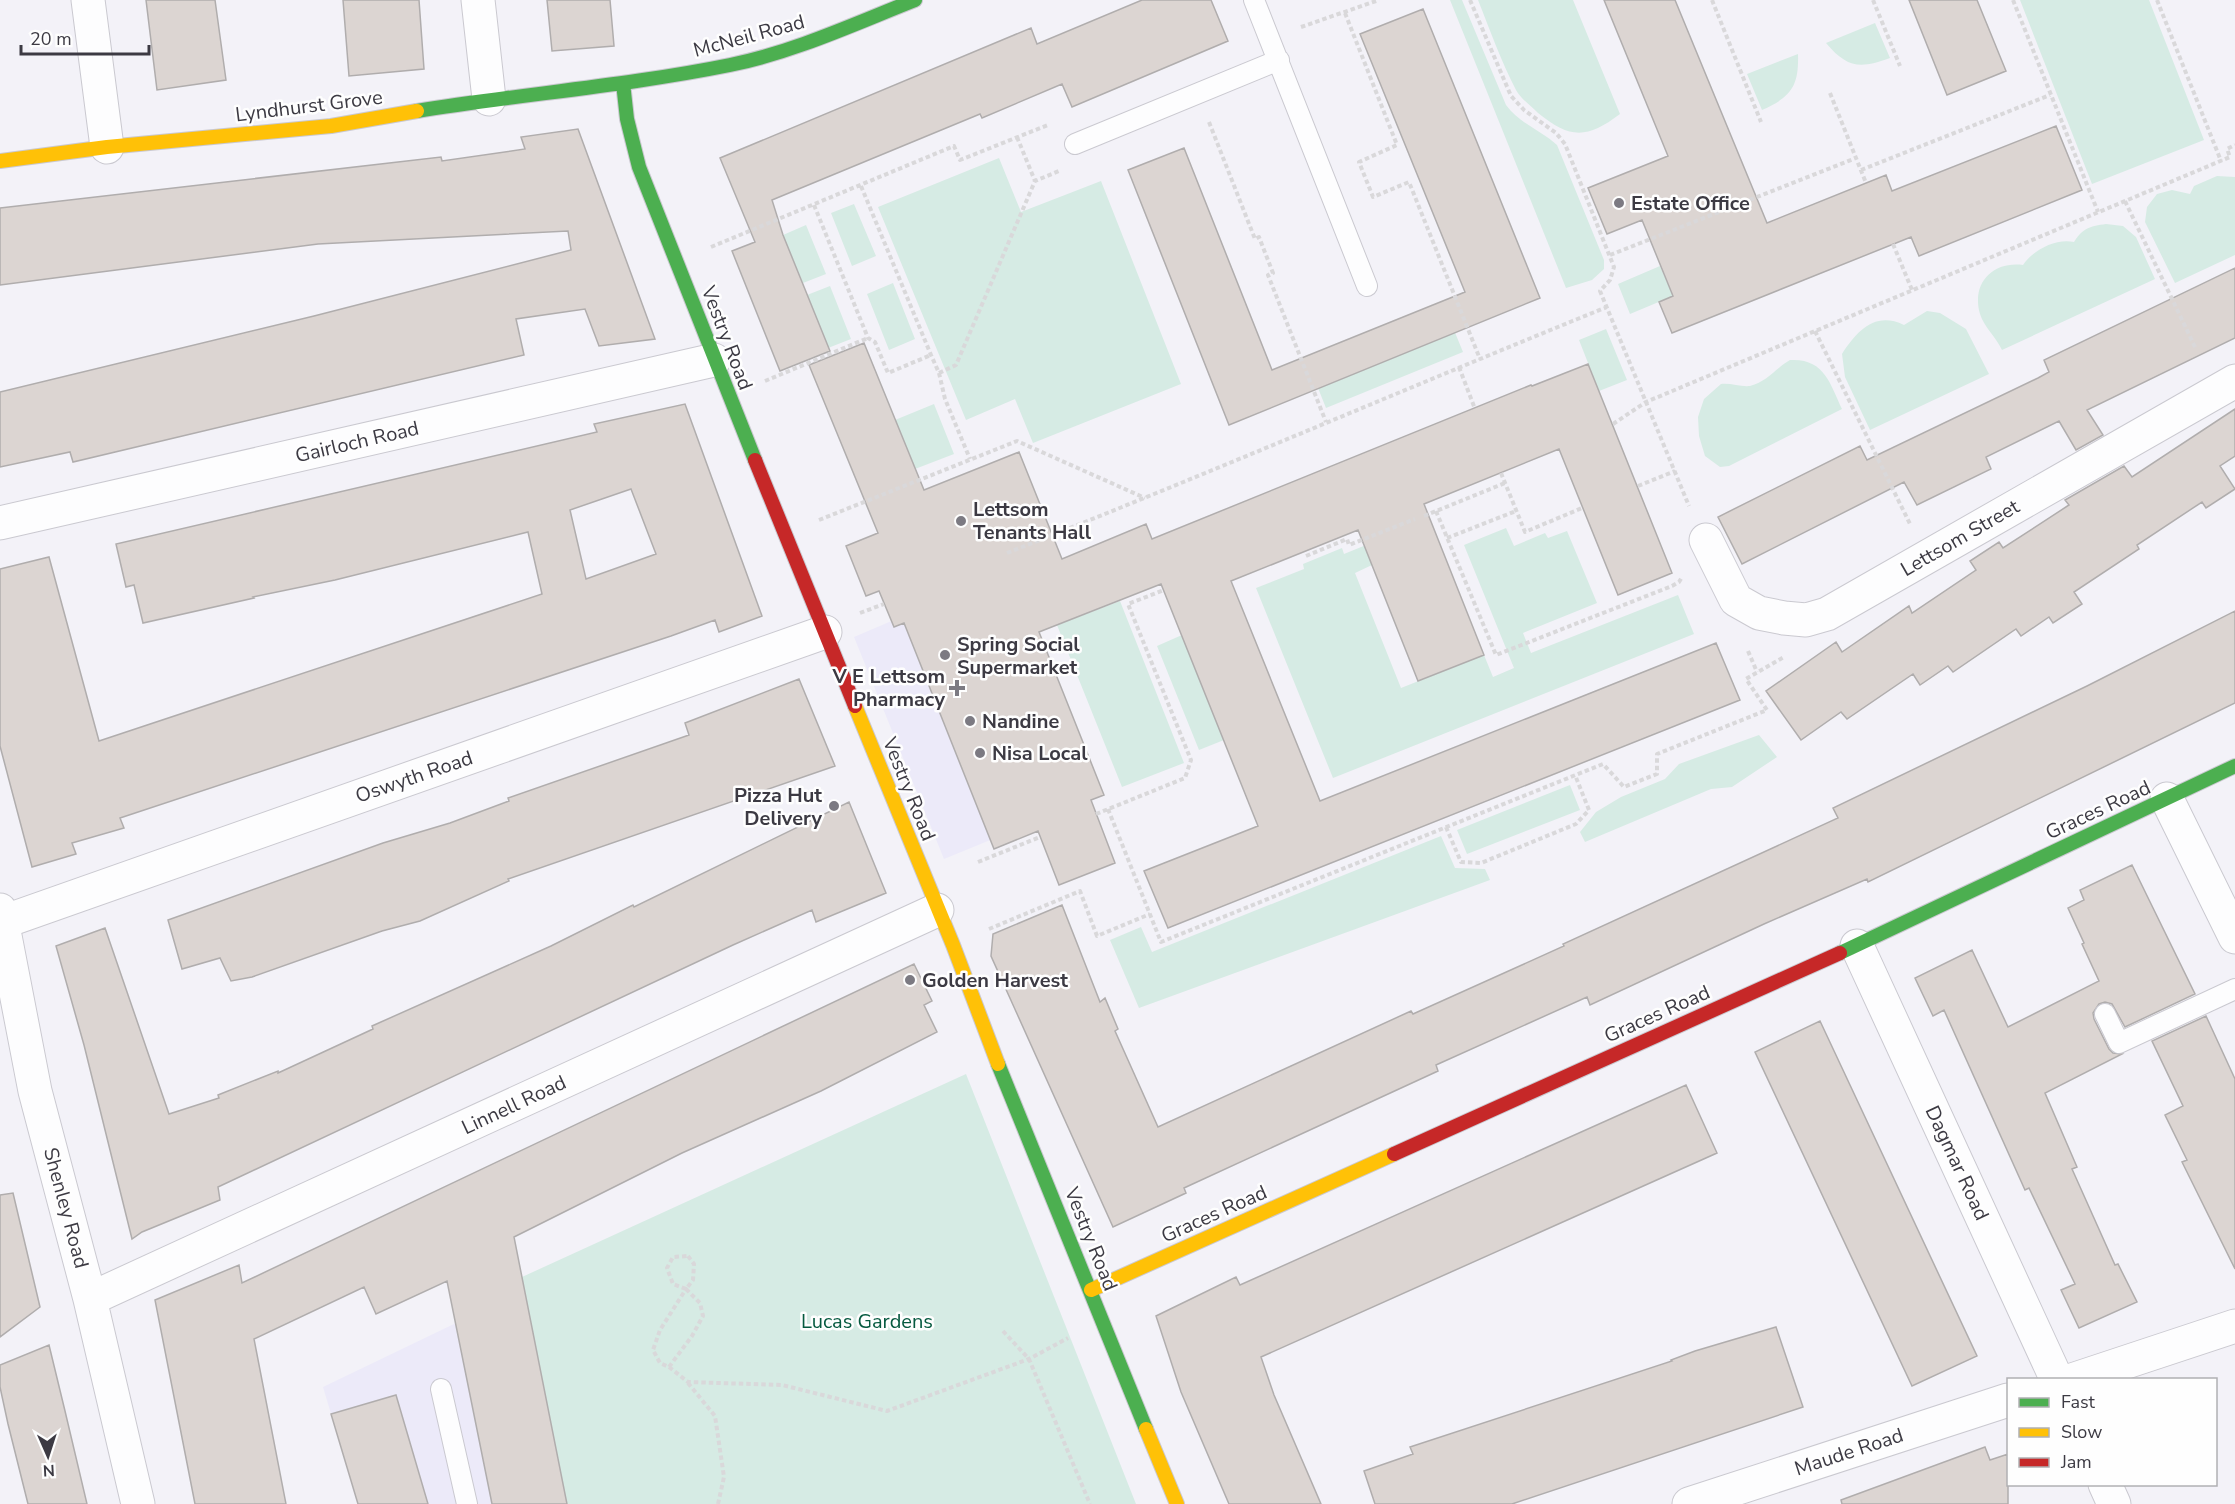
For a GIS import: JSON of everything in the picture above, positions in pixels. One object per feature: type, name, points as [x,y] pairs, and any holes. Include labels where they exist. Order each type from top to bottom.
[{"type":"street","points":[[88,0],[107,147]]},
{"type":"street","points":[[478,0],[489,99]]},
{"type":"street","name":"McNeil Road","points":[[623,83],[731,65],[784,51],[915,0]]},
{"type":"street","name":"Lyndhurst Grove","points":[[0,161],[107,147],[331,126],[489,99],[623,83]]},
{"type":"street","name":"Vestry Road","points":[[623,83],[627,119],[639,167],[714,360],[1177,1504]]},
{"type":"street","name":"Gairloch Road","points":[[0,523],[714,360]]},
{"type":"street","name":"Lettsom Street","points":[[1699,526],[1736,600],[1759,613],[1806,620],[1827,614],[2235,381]]},
{"type":"street","name":"Oswyth Road","points":[[2,916],[825,632]]},
{"type":"street","name":"Graces Road","points":[[1091,1290],[1857,946],[2235,766]]},
{"type":"street","points":[[2167,799],[2235,937]]},
{"type":"street","name":"Linnell Road","points":[[90,1299],[937,910]]},
{"type":"street","name":"Shenley Road","points":[[2,916],[35,1091],[90,1299],[138,1504]]},
{"type":"street","name":"Dagmar Road","points":[[1857,946],[2056,1378]]},
{"type":"street","points":[[2078,1378],[2235,1326]]},
{"type":"street","name":"Maude Road","points":[[1689,1504],[2007,1400]]},
{"type":"street","points":[[2105,1486],[2114,1504]]},
{"type":"lane","points":[[1254,0],[1367,286]]},
{"type":"lane","points":[[1075,144],[1279,60]]},
{"type":"lane","points":[[2105,1014],[2119,1042],[2235,988]]},
{"type":"lane","points":[[441,1389],[467,1504]]},
{"type":"path","points":[[1470,0],[1511,96],[1524,110],[1556,133],[1565,144],[1614,267],[1610,280],[1600,291],[1699,526]]},
{"type":"path","points":[[1712,0],[1761,122]]},
{"type":"path","points":[[1873,0],[1900,66]]},
{"type":"path","points":[[2013,0],[2098,212]]},
{"type":"path","points":[[2157,0],[2222,161]]},
{"type":"path","points":[[1345,12],[1397,145],[1359,162],[1362,171],[1373,197],[1409,182],[1479,358]]},
{"type":"path","points":[[1830,93],[1866,183]]},
{"type":"path","points":[[1861,170],[2050,95]]},
{"type":"path","points":[[1205,111],[1255,239],[1259,237],[1273,273],[1268,275],[1326,422]]},
{"type":"path","points":[[676,261],[954,146],[960,160],[1017,137],[1035,181]]},
{"type":"path","points":[[1613,424],[1646,402],[2222,161],[2230,157],[2227,149],[2235,145]]},
{"type":"path","points":[[1610,255],[1856,158]]},
{"type":"path","points":[[939,373],[956,365],[1035,181],[1067,168]]},
{"type":"path","points":[[861,186],[932,355],[945,399],[970,459]]},
{"type":"path","points":[[2125,201],[2196,349]]},
{"type":"path","points":[[814,205],[868,338],[875,342],[888,373],[932,355]]},
{"type":"path","points":[[1893,244],[1912,290]]},
{"type":"path","points":[[1007,553],[1145,499],[1479,358],[1607,307]]},
{"type":"path","points":[[1815,331],[1926,558]]},
{"type":"path","points":[[729,396],[868,338]]},
{"type":"path","points":[[1459,367],[1475,409]]},
{"type":"path","points":[[838,513],[1017,441],[1145,499]]},
{"type":"path","points":[[1638,486],[1675,471]]},
{"type":"path","points":[[1501,473],[1525,532],[1582,508]]},
{"type":"path","points":[[1424,516],[1505,483]]},
{"type":"path","points":[[1436,511],[1496,655],[1672,586],[1679,582],[1683,575]]},
{"type":"path","points":[[1448,538],[1516,511]]},
{"type":"path","points":[[1306,556],[1347,540],[1349,545],[1415,519]]},
{"type":"path","points":[[1096,814],[1185,778],[1191,760],[1128,604],[1164,590]]},
{"type":"path","points":[[1108,809],[1161,942],[1603,764],[1624,788],[1657,774],[1657,754],[1767,710],[1746,679],[1773,665]]},
{"type":"path","points":[[1446,827],[1461,862],[1481,863],[1576,824],[1589,810],[1575,775]]},
{"type":"path","points":[[978,862],[1040,837]]},
{"type":"path","points":[[952,945],[1080,891],[1097,936],[1150,914]]},
{"type":"path","points":[[669,1367],[692,1336],[703,1316],[700,1303],[686,1290],[673,1284],[667,1268],[673,1257],[688,1256],[694,1264],[693,1280],[686,1290],[660,1330],[653,1350],[660,1363],[688,1382],[715,1416],[724,1477],[718,1504]]},
{"type":"path","points":[[688,1382],[782,1385],[887,1411],[1029,1359],[1103,1320]]},
{"type":"path","points":[[1003,1331],[1029,1359],[1090,1504]]},
{"type":"shaded area","points":[[915,611],[1005,834],[944,859],[854,637]]},
{"type":"shaded area","points":[[522,1277],[567,1504],[358,1504],[323,1387],[456,1323],[466,1307]]},
{"type":"green space","points":[[1450,0],[1462,0],[1506,105],[1524,122],[1557,145],[1604,260],[1604,269],[1592,280],[1566,288]]},
{"type":"green space","points":[[1478,0],[1573,0],[1620,114],[1588,132],[1569,131],[1549,122],[1516,90]]},
{"type":"green space","points":[[2020,0],[2149,0],[2204,140],[2092,184]]},
{"type":"green space","points":[[1875,23],[1890,58],[1870,64],[1855,64],[1841,57],[1826,43]]},
{"type":"green space","points":[[1798,54],[1797,75],[1791,90],[1780,100],[1762,110],[1747,74]]},
{"type":"green space","points":[[999,158],[1021,212],[1101,181],[1181,384],[1033,443],[1015,399],[966,420],[878,207]]},
{"type":"green space","points":[[2217,176],[2235,177],[2235,255],[2175,283],[2145,222],[2147,207],[2157,194],[2172,190],[2190,194],[2194,186]]},
{"type":"green space","points":[[854,204],[876,256],[852,266],[831,213]]},
{"type":"green space","points":[[2106,224],[2123,226],[2136,237],[2155,279],[2002,350],[1980,314],[1979,293],[1987,276],[2002,267],[2023,265],[2046,246],[2067,241],[2074,242],[2087,228]]},
{"type":"green space","points":[[806,225],[826,274],[803,283],[783,235]]},
{"type":"green space","points":[[1660,266],[1673,296],[1630,314],[1618,284]]},
{"type":"green space","points":[[893,283],[915,339],[889,350],[867,294]]},
{"type":"green space","points":[[830,286],[851,339],[828,348],[807,295]]},
{"type":"green space","points":[[1442,301],[1463,352],[1326,408],[1318,388]]},
{"type":"green space","points":[[1927,311],[1940,313],[1966,329],[1989,374],[1870,430],[1845,377],[1842,354],[1854,338],[1868,326],[1884,320],[1904,325]]},
{"type":"green space","points":[[1606,329],[1627,380],[1599,391],[1579,340]]},
{"type":"green space","points":[[1790,360],[1802,360],[1818,368],[1829,382],[1842,409],[1729,466],[1720,467],[1705,456],[1699,436],[1698,417],[1704,399],[1721,384],[1750,386],[1756,384]]},
{"type":"green space","points":[[934,404],[954,454],[915,469],[895,420]]},
{"type":"green space","points":[[1506,528],[1514,546],[1545,533],[1548,538],[1567,531],[1597,603],[1523,633],[1531,653],[1678,595],[1694,634],[1333,778],[1256,588],[1304,569],[1303,564],[1342,548],[1344,554],[1403,530],[1372,565],[1355,573],[1401,688],[1484,655],[1493,677],[1514,668],[1464,545]]},
{"type":"green space","points":[[1120,601],[1184,763],[1122,787],[1057,625]]},
{"type":"green space","points":[[1182,635],[1224,740],[1199,750],[1157,646]]},
{"type":"green space","points":[[1759,735],[1777,757],[1732,787],[1711,789],[1585,842],[1580,832],[1596,812],[1621,797],[1665,779],[1679,764]]},
{"type":"green space","points":[[1570,785],[1580,810],[1467,854],[1457,830]]},
{"type":"green space","points":[[1441,836],[1455,868],[1485,869],[1490,880],[1139,1008],[1110,940],[1141,927],[1152,952]]},
{"type":"green space","name":"Lucas Gardens","points":[[966,1074],[1136,1504],[567,1504],[522,1277]]},
{"type":"building","points":[[146,0],[215,0],[226,80],[157,90]]},
{"type":"building","points":[[343,0],[419,0],[424,69],[349,76]]},
{"type":"building","points":[[547,0],[610,0],[614,46],[552,51]]},
{"type":"building","points":[[1142,0],[1211,0],[1228,41],[1072,107],[1062,84],[982,118],[980,114],[772,200],[783,235],[830,351],[780,371],[732,251],[755,242],[720,158],[1031,28],[1037,44]]},
{"type":"building","points":[[1604,0],[1675,0],[1767,223],[1886,175],[1892,191],[2056,126],[2082,190],[1919,256],[1911,237],[1672,333],[1659,302],[1673,296],[1642,220],[1607,234],[1588,188],[1668,156]]},
{"type":"building","points":[[1909,0],[1977,0],[2006,71],[1947,95]]},
{"type":"building","points":[[1423,9],[1540,298],[1229,425],[1128,170],[1184,148],[1272,370],[1465,292],[1360,34]]},
{"type":"building","points":[[578,129],[655,339],[599,346],[585,309],[516,319],[524,355],[73,462],[70,452],[0,467],[0,392],[314,316],[571,250],[568,231],[318,244],[0,285],[0,208],[441,157],[442,161],[525,149],[521,137]]},
{"type":"building","points":[[2235,268],[2235,338],[2087,410],[2103,435],[2076,450],[2059,421],[1986,457],[1991,469],[1917,505],[1904,482],[1742,564],[1718,517],[1860,446],[1867,460],[2038,378],[2049,372],[2044,360]]},
{"type":"building","points":[[864,343],[924,490],[1019,452],[1062,559],[1146,524],[1152,539],[1588,364],[1672,573],[1618,595],[1559,449],[1424,504],[1484,655],[1418,681],[1358,530],[1231,581],[1320,801],[1716,643],[1740,700],[1168,928],[1144,871],[1258,826],[1161,584],[1039,632],[1104,795],[1091,800],[1115,863],[1059,885],[1038,831],[994,849],[904,623],[894,627],[879,591],[866,596],[846,546],[878,533],[809,365]]},
{"type":"building","points":[[685,404],[762,616],[719,632],[715,620],[120,818],[124,828],[72,843],[76,854],[32,867],[0,746],[0,569],[49,557],[99,741],[542,594],[528,532],[335,580],[143,623],[134,585],[126,587],[116,544],[597,432],[594,424]],"holes":[[[631,489],[656,554],[586,579],[570,510]]]},
{"type":"building","points":[[2235,409],[2235,456],[2220,466],[2235,489],[2206,508],[2202,502],[2137,545],[2139,549],[2074,592],[2082,604],[2053,623],[2049,617],[2021,636],[2016,629],[1953,672],[1948,666],[1920,685],[1913,674],[1847,719],[1841,712],[1801,740],[1766,691],[1836,642],[1842,652],[1909,606],[1912,613],[1976,570],[1970,561],[1999,542],[2003,548],[2069,505],[2065,500],[2124,466],[2132,477]]},
{"type":"building","points":[[2235,611],[2235,703],[1868,882],[1867,879],[1764,924],[1590,1005],[1587,997],[1436,1065],[1438,1071],[1184,1188],[1186,1193],[1113,1227],[991,956],[993,934],[1062,905],[1100,1002],[1105,998],[1118,1029],[1115,1031],[1158,1127],[1411,1011],[1413,1014],[1564,946],[1563,944],[1838,818],[1833,808],[2087,686]]},
{"type":"building","points":[[799,679],[835,766],[508,879],[509,881],[420,921],[382,931],[252,977],[231,981],[220,958],[182,969],[168,920],[383,843],[450,823],[509,801],[508,798],[689,735],[685,723]]},
{"type":"building","points":[[849,802],[886,893],[816,922],[812,910],[733,945],[218,1187],[220,1200],[142,1232],[132,1239],[84,1045],[56,946],[105,928],[169,1114],[219,1098],[218,1095],[278,1071],[278,1073],[373,1029],[372,1026],[551,946],[633,905],[634,907]]},
{"type":"building","points":[[2132,865],[2195,994],[2125,1027],[2112,1004],[2105,1002],[2099,1004],[2093,1013],[2094,1019],[2109,1049],[2113,1053],[2122,1054],[2045,1093],[2077,1167],[2072,1169],[2115,1265],[2118,1264],[2137,1302],[2079,1328],[2061,1290],[2075,1284],[2029,1188],[2025,1190],[1944,1010],[1933,1016],[1915,978],[1972,950],[2008,1027],[2099,981],[2068,908],[2084,900],[2080,890]]},
{"type":"building","points":[[914,964],[932,1001],[924,1005],[937,1032],[821,1091],[682,1153],[514,1237],[567,1504],[492,1504],[447,1281],[376,1314],[364,1287],[254,1339],[286,1504],[195,1504],[155,1300],[239,1265],[242,1283]]},
{"type":"building","points":[[2206,1016],[2235,1079],[2235,1269],[2182,1162],[2187,1160],[2165,1115],[2183,1106],[2152,1041]]},
{"type":"building","points":[[1820,1021],[1977,1356],[1912,1386],[1755,1052]]},
{"type":"building","points":[[1686,1085],[1717,1153],[1261,1357],[1274,1395],[1321,1504],[1229,1504],[1181,1392],[1156,1316],[1236,1277],[1240,1285]]},
{"type":"building","points":[[13,1193],[40,1307],[0,1337],[0,1195]]},
{"type":"building","points":[[1776,1327],[1803,1407],[1512,1504],[1375,1504],[1364,1471],[1413,1454],[1410,1447],[1672,1361],[1695,1351]]},
{"type":"building","points":[[49,1345],[87,1504],[28,1504],[8,1424],[0,1387],[0,1365]]},
{"type":"building","points":[[396,1395],[428,1504],[358,1504],[331,1414]]},
{"type":"building","points":[[1985,1447],[1990,1460],[2007,1454],[2008,1504],[1842,1504],[1841,1500]]},
{"type":"traffic: fast","points":[[417,111],[652,79],[730,65],[801,45],[915,0]]},
{"type":"traffic: fast","points":[[623,83],[627,119],[639,167],[755,460]]},
{"type":"traffic: fast","points":[[1840,953],[2235,766]]},
{"type":"traffic: fast","points":[[998,1064],[1146,1429]]},
{"type":"traffic: slow","points":[[0,161],[107,147],[331,126],[417,111]]},
{"type":"traffic: slow","points":[[855,706],[953,945],[998,1064]]},
{"type":"traffic: slow","points":[[1091,1290],[1394,1154]]},
{"type":"traffic: slow","points":[[1146,1429],[1177,1504]]},
{"type":"traffic: jam","points":[[755,460],[855,706]]},
{"type":"traffic: jam","points":[[1394,1154],[1840,953]]},
{"type":"place","name":"Estate Office","points":[[1619,203]]},
{"type":"place","name":"Lettsom Tenants Hall","points":[[961,521]]},
{"type":"place","name":"Spring Social Supermarket","points":[[945,655]]},
{"type":"place","name":"V E Lettsom Pharmacy","points":[[957,688]]},
{"type":"place","name":"Nandine","points":[[970,721]]},
{"type":"place","name":"Nisa Local","points":[[980,753]]},
{"type":"place","name":"Pizza Hut Delivery","points":[[834,806]]},
{"type":"place","name":"Golden Harvest","points":[[910,980]]}]
